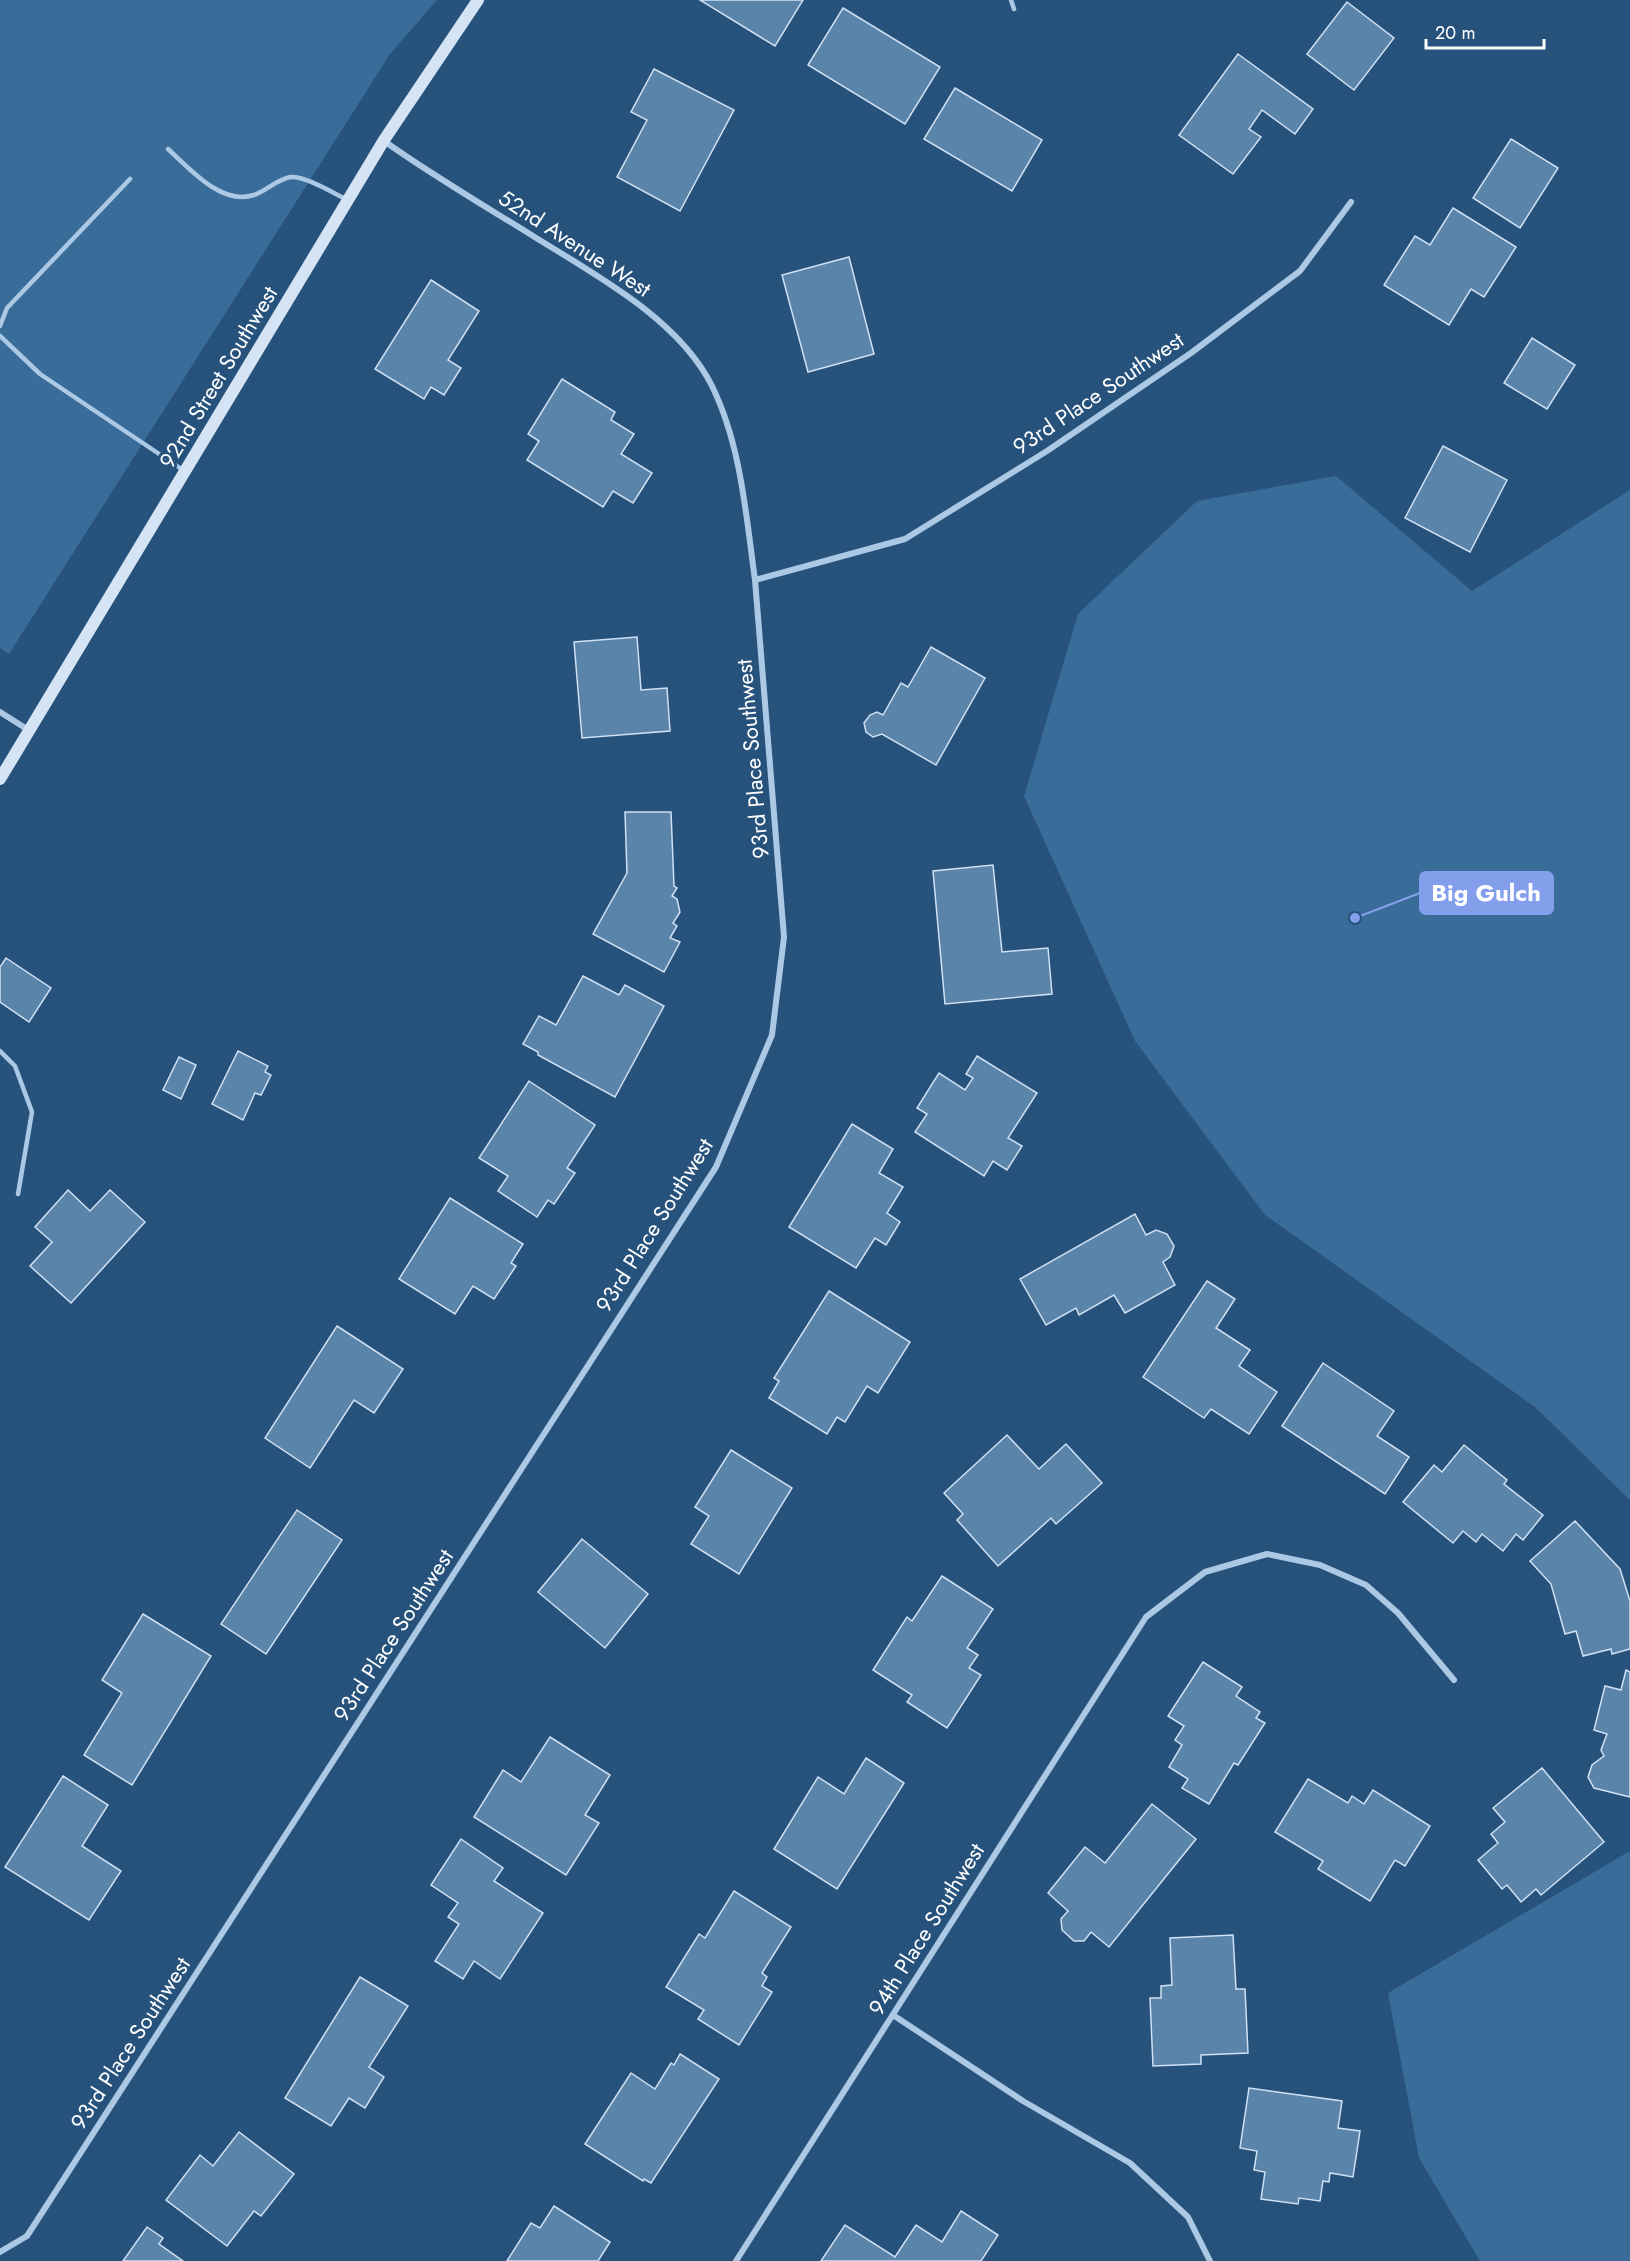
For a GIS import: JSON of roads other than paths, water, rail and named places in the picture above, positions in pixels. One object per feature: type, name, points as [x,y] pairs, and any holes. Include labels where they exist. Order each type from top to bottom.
[{"type":"street","name":"92nd Street Southwest","points":[[0,779],[384,140],[478,0]]},
{"type":"street","name":"52nd Avenue West","points":[[384,140],[431,173],[600,277],[648,311],[691,353],[712,385],[729,429],[740,479],[755,580]]},
{"type":"street","name":"93rd Place Southwest","points":[[0,2252],[27,2236],[716,1167],[772,1035],[784,937],[755,580],[905,539],[1047,451],[1191,353],[1299,271],[1351,202]]},
{"type":"street","points":[[0,712],[30,730]]},
{"type":"street","name":"94th Place Southwest","points":[[736,2261],[1146,1617],[1205,1572],[1267,1554],[1320,1565],[1366,1585],[1398,1613],[1454,1680]]},
{"type":"street","points":[[893,2015],[1023,2101],[1130,2163],[1188,2217],[1210,2261]]},
{"type":"lane","points":[[1011,0],[1014,9]]},
{"type":"lane","points":[[168,149],[200,178],[223,192],[249,196],[292,177],[300,178],[349,200]]},
{"type":"lane","points":[[0,326],[7,308],[130,179]]},
{"type":"lane","points":[[0,336],[40,374],[185,472]]},
{"type":"lane","points":[[0,1051],[15,1066],[32,1112],[18,1194]]},
{"type":"place","name":"Big Gulch","points":[[1355,918]]}]
